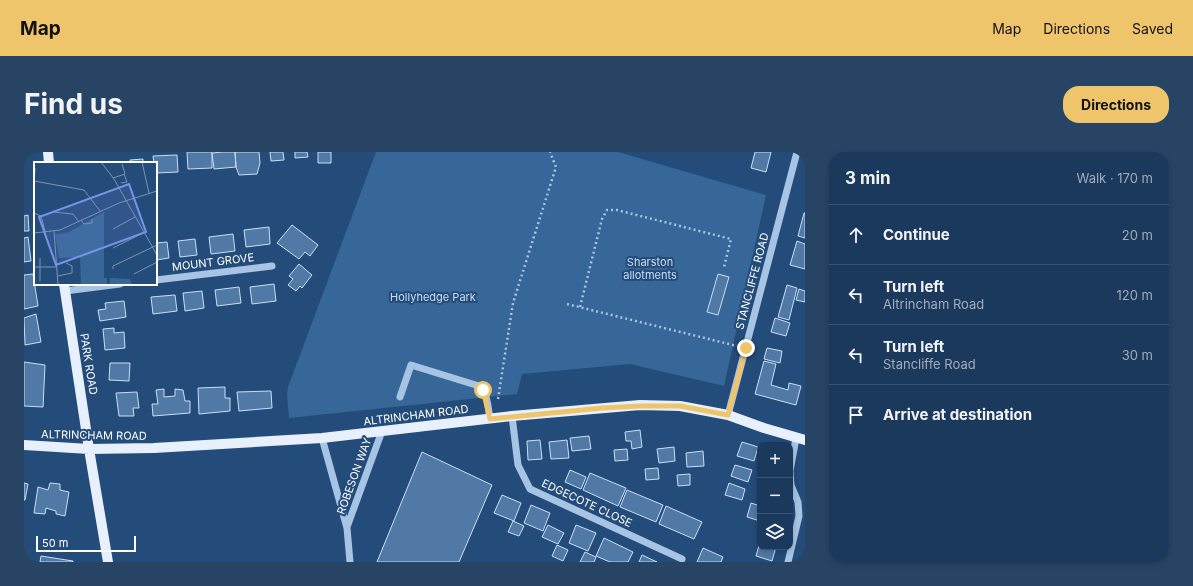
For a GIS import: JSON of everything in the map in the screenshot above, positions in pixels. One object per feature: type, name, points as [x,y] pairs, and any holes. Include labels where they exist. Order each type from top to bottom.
[{"type":"main road","points":[[48,152],[49,162]]},
{"type":"main road","name":"PARK ROAD","points":[[65,287],[108,562]]},
{"type":"main road","name":"ALTRINCHAM ROAD","points":[[24,445],[89,448],[154,448],[322,438],[512,416],[640,406],[680,406],[728,415],[801,439]]},
{"type":"street","name":"STANCLIFFE ROAD","points":[[728,415],[797,152]]},
{"type":"street","name":"MOUNT GROVE","points":[[157,280],[272,266]]},
{"type":"street","points":[[65,287],[102,285]]},
{"type":"street","points":[[400,397],[411,365],[479,386],[483,390],[495,418]]},
{"type":"street","name":"EDGECOTE CLOSE","points":[[512,416],[518,465],[530,489],[682,559]]},
{"type":"street","name":"ROBESON WAY","points":[[347,528],[382,431]]},
{"type":"street","name":"ROBESON WAY","points":[[322,438],[347,528],[350,562]]},
{"type":"street","points":[[788,562],[799,516],[798,502],[791,485],[790,471],[801,439]]},
{"type":"path","points":[[495,418],[513,303],[556,167],[550,152]]},
{"type":"path","points":[[580,307],[602,219],[607,210],[617,210],[731,239],[724,267]]},
{"type":"path","points":[[567,304],[746,348]]},
{"type":"green space","points":[[376,152],[618,152],[766,195],[724,386],[630,364],[522,374],[517,394],[289,418],[287,394],[288,387]]},
{"type":"building","points":[[187,152],[212,152],[212,168],[188,169]]},
{"type":"building","points":[[235,152],[236,167],[214,169],[212,153]]},
{"type":"building","points":[[235,152],[259,152],[260,163],[257,174],[239,175],[236,167]]},
{"type":"building","points":[[270,152],[283,152],[284,160],[271,161]]},
{"type":"building","points":[[295,152],[307,152],[308,157],[295,158]]},
{"type":"building","points":[[318,152],[331,152],[331,163],[318,163]]},
{"type":"building","points":[[755,152],[771,152],[766,172],[751,168]]},
{"type":"building","points":[[177,155],[178,172],[157,173],[157,162],[154,162],[153,156]]},
{"type":"building","points":[[143,159],[143,162],[130,162],[130,160]]},
{"type":"building","points":[[805,213],[805,238],[798,236]]},
{"type":"building","points":[[28,215],[29,231],[24,231],[24,216]]},
{"type":"building","points":[[292,225],[318,245],[310,256],[305,252],[299,259],[277,243]]},
{"type":"building","points":[[269,227],[270,244],[246,247],[244,230]]},
{"type":"building","points":[[233,234],[235,251],[211,254],[209,237]]},
{"type":"building","points":[[28,237],[31,261],[24,262],[24,238]]},
{"type":"building","points":[[195,239],[197,255],[180,257],[178,241]]},
{"type":"building","points":[[797,241],[805,244],[805,269],[790,265]]},
{"type":"building","points":[[167,242],[169,258],[157,260],[157,243]]},
{"type":"building","points":[[299,264],[312,275],[302,288],[300,286],[296,291],[288,285],[293,279],[289,276]]},
{"type":"building","points":[[33,274],[38,306],[24,309],[24,275]]},
{"type":"building","points":[[718,274],[729,277],[718,315],[707,312]]},
{"type":"building","points":[[274,284],[276,301],[252,304],[250,287]]},
{"type":"building","points":[[787,285],[797,288],[789,320],[778,317]]},
{"type":"building","points":[[239,287],[241,303],[217,306],[215,290]]},
{"type":"building","points":[[799,289],[805,291],[805,302],[796,300]]},
{"type":"building","points":[[202,291],[204,308],[185,311],[183,293]]},
{"type":"building","points":[[175,295],[177,311],[153,314],[151,297]]},
{"type":"building","points":[[124,301],[126,317],[100,321],[98,310],[106,309],[105,303]]},
{"type":"building","points":[[36,314],[41,342],[25,345],[24,318]]},
{"type":"building","points":[[775,318],[790,323],[786,336],[771,332]]},
{"type":"building","points":[[114,328],[114,333],[124,332],[125,348],[105,350],[103,329]]},
{"type":"building","points":[[767,348],[782,351],[780,363],[764,359]]},
{"type":"building","points":[[764,361],[776,364],[771,385],[788,390],[789,383],[801,386],[796,405],[755,394]]},
{"type":"building","points":[[24,362],[45,365],[43,407],[24,406]]},
{"type":"building","points":[[110,363],[130,363],[129,381],[109,380]]},
{"type":"building","points":[[225,387],[225,398],[230,398],[230,411],[199,414],[198,388]]},
{"type":"building","points":[[164,389],[164,397],[175,396],[175,389],[183,390],[185,401],[190,401],[190,413],[153,416],[152,404],[158,404],[156,390]]},
{"type":"building","points":[[271,391],[272,408],[239,411],[237,392]]},
{"type":"building","points":[[137,392],[139,408],[133,408],[134,416],[119,416],[116,393]]},
{"type":"building","points":[[640,430],[642,447],[632,449],[631,441],[626,441],[625,432]]},
{"type":"building","points":[[589,436],[591,449],[572,451],[570,438]]},
{"type":"building","points":[[540,440],[542,459],[528,460],[527,441]]},
{"type":"building","points":[[567,440],[569,458],[551,459],[549,442]]},
{"type":"building","points":[[742,442],[757,447],[754,461],[737,456]]},
{"type":"building","points":[[674,447],[675,461],[659,463],[657,449]]},
{"type":"building","points":[[627,449],[628,460],[615,461],[614,450]]},
{"type":"building","points":[[703,451],[704,466],[687,467],[686,453]]},
{"type":"building","points":[[422,452],[492,485],[459,562],[377,562]]},
{"type":"building","points":[[735,465],[752,470],[748,482],[731,476]]},
{"type":"building","points":[[658,468],[659,479],[646,480],[645,469]]},
{"type":"building","points":[[570,470],[586,477],[581,489],[565,482]]},
{"type":"building","points":[[590,473],[626,488],[618,506],[583,490]]},
{"type":"building","points":[[690,474],[690,485],[678,486],[677,475]]},
{"type":"building","points":[[24,483],[28,484],[25,500],[24,500]]},
{"type":"building","points":[[50,483],[60,484],[60,490],[69,492],[65,516],[56,514],[56,511],[46,508],[45,514],[34,513],[38,487],[48,490]]},
{"type":"building","points":[[729,483],[745,489],[742,500],[725,495]]},
{"type":"building","points":[[627,490],[663,505],[656,522],[620,507]]},
{"type":"building","points":[[502,495],[521,503],[514,521],[494,513]]},
{"type":"building","points":[[751,503],[757,505],[757,520],[747,517]]},
{"type":"building","points":[[531,505],[550,513],[543,531],[524,523]]},
{"type":"building","points":[[666,506],[702,522],[694,539],[659,524]]},
{"type":"building","points":[[513,521],[524,526],[519,536],[508,532]]},
{"type":"building","points":[[548,525],[564,533],[558,544],[542,537]]},
{"type":"building","points":[[576,525],[596,533],[588,551],[569,543]]},
{"type":"building","points":[[604,538],[633,552],[628,562],[610,562],[596,556]]},
{"type":"building","points":[[557,545],[568,550],[563,561],[552,556]]},
{"type":"building","points":[[703,548],[723,557],[721,562],[697,562]]},
{"type":"building","points":[[758,550],[775,550],[772,561],[756,556]]},
{"type":"building","points":[[585,552],[596,557],[594,562],[580,562]]},
{"type":"building","points":[[642,555],[657,562],[639,562]]},
{"type":"building","points":[[41,556],[73,561],[73,562],[40,562]]},
{"type":"route","points":[[483,390],[490,419],[602,408],[640,406],[680,406],[728,415],[746,348]]},
{"type":"park label","name":"Sharston allotments","points":[[650,268]]},
{"type":"park label","name":"Hollyhedge Park","points":[[433,297]]}]
